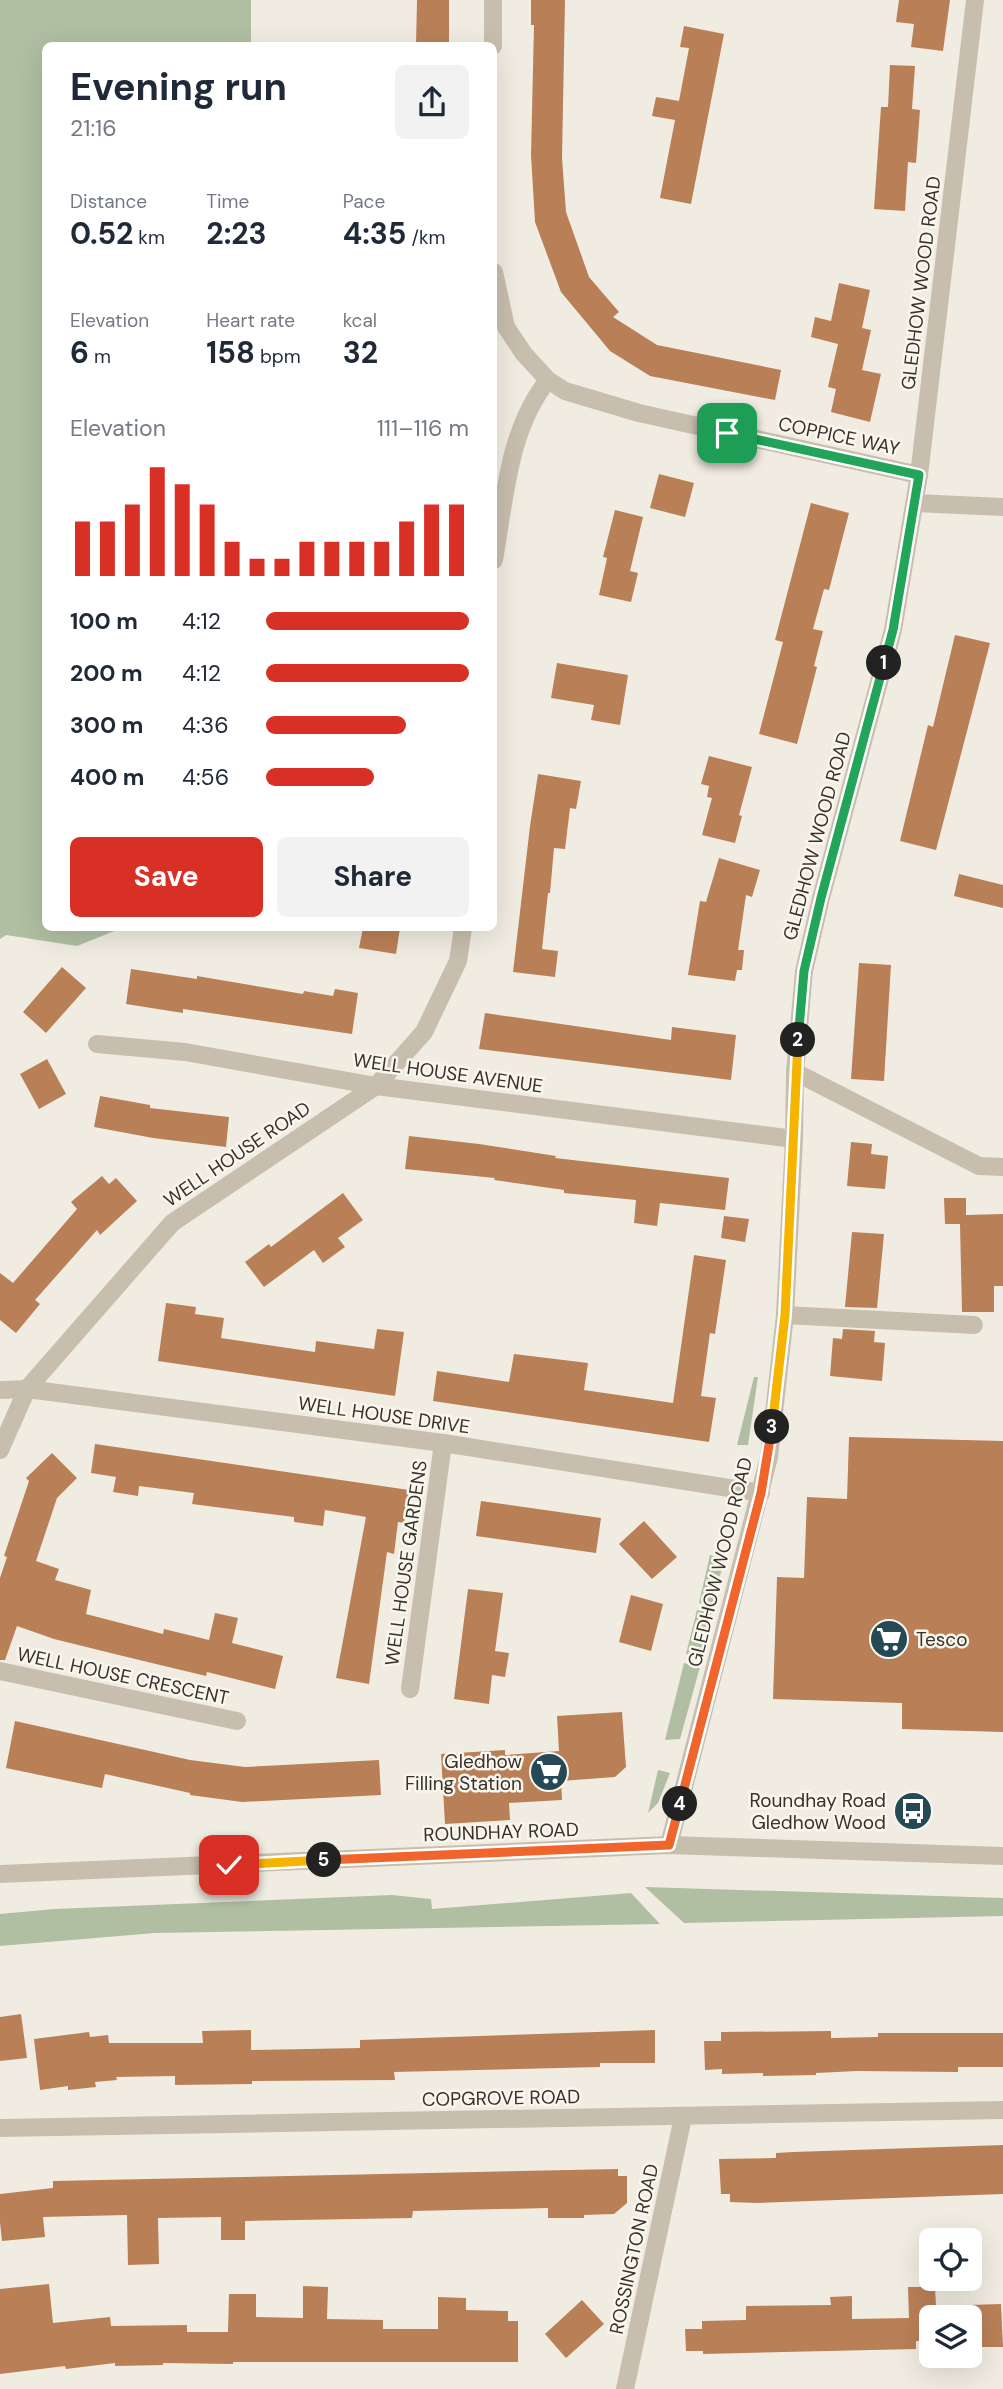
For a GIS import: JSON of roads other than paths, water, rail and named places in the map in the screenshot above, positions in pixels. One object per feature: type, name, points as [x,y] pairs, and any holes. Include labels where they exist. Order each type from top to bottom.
[{"type":"street","points":[[493,0],[493,42]]},
{"type":"street","name":"GLEDHOW WOOD ROAD","points":[[669,1845],[769,1457],[785,1315],[795,1072],[804,971],[893,630],[919,475],[975,0]]},
{"type":"street","points":[[497,286],[506,327],[523,354],[548,380],[529,407],[517,438],[497,544]]},
{"type":"street","name":"COPPICE WAY","points":[[548,380],[565,391],[639,413],[919,475]]},
{"type":"street","points":[[915,503],[1003,507]]},
{"type":"street","name":"WELL HOUSE ROAD","points":[[0,1451],[27,1389],[173,1223],[376,1086],[424,1032],[458,961],[463,931]]},
{"type":"street","name":"WELL HOUSE AVENUE","points":[[97,1044],[185,1052],[376,1086],[794,1139]]},
{"type":"street","points":[[795,1072],[979,1166],[1003,1167]]},
{"type":"street","points":[[785,1315],[974,1325]]},
{"type":"street","name":"WELL HOUSE DRIVE","points":[[0,1390],[27,1389],[443,1443],[761,1493]]},
{"type":"street","name":"WELL HOUSE GARDENS","points":[[410,1689],[443,1443]]},
{"type":"street","name":"WELL HOUSE CRESCENT","points":[[0,1671],[237,1721]]},
{"type":"street","name":"ROUNDHAY ROAD","points":[[0,1874],[669,1845],[1003,1856]]},
{"type":"street","name":"COPGROVE ROAD","points":[[0,2128],[1003,2110]]},
{"type":"street","name":"ROSSINGTON ROAD","points":[[625,2389],[684,2117]]},
{"type":"place","name":"Tesco","points":[[889,1639]]},
{"type":"place","name":"Gledhow Filling Station","points":[[549,1772]]},
{"type":"place","name":"Roundhay Road Gledhow Wood","points":[[913,1811]]}]
